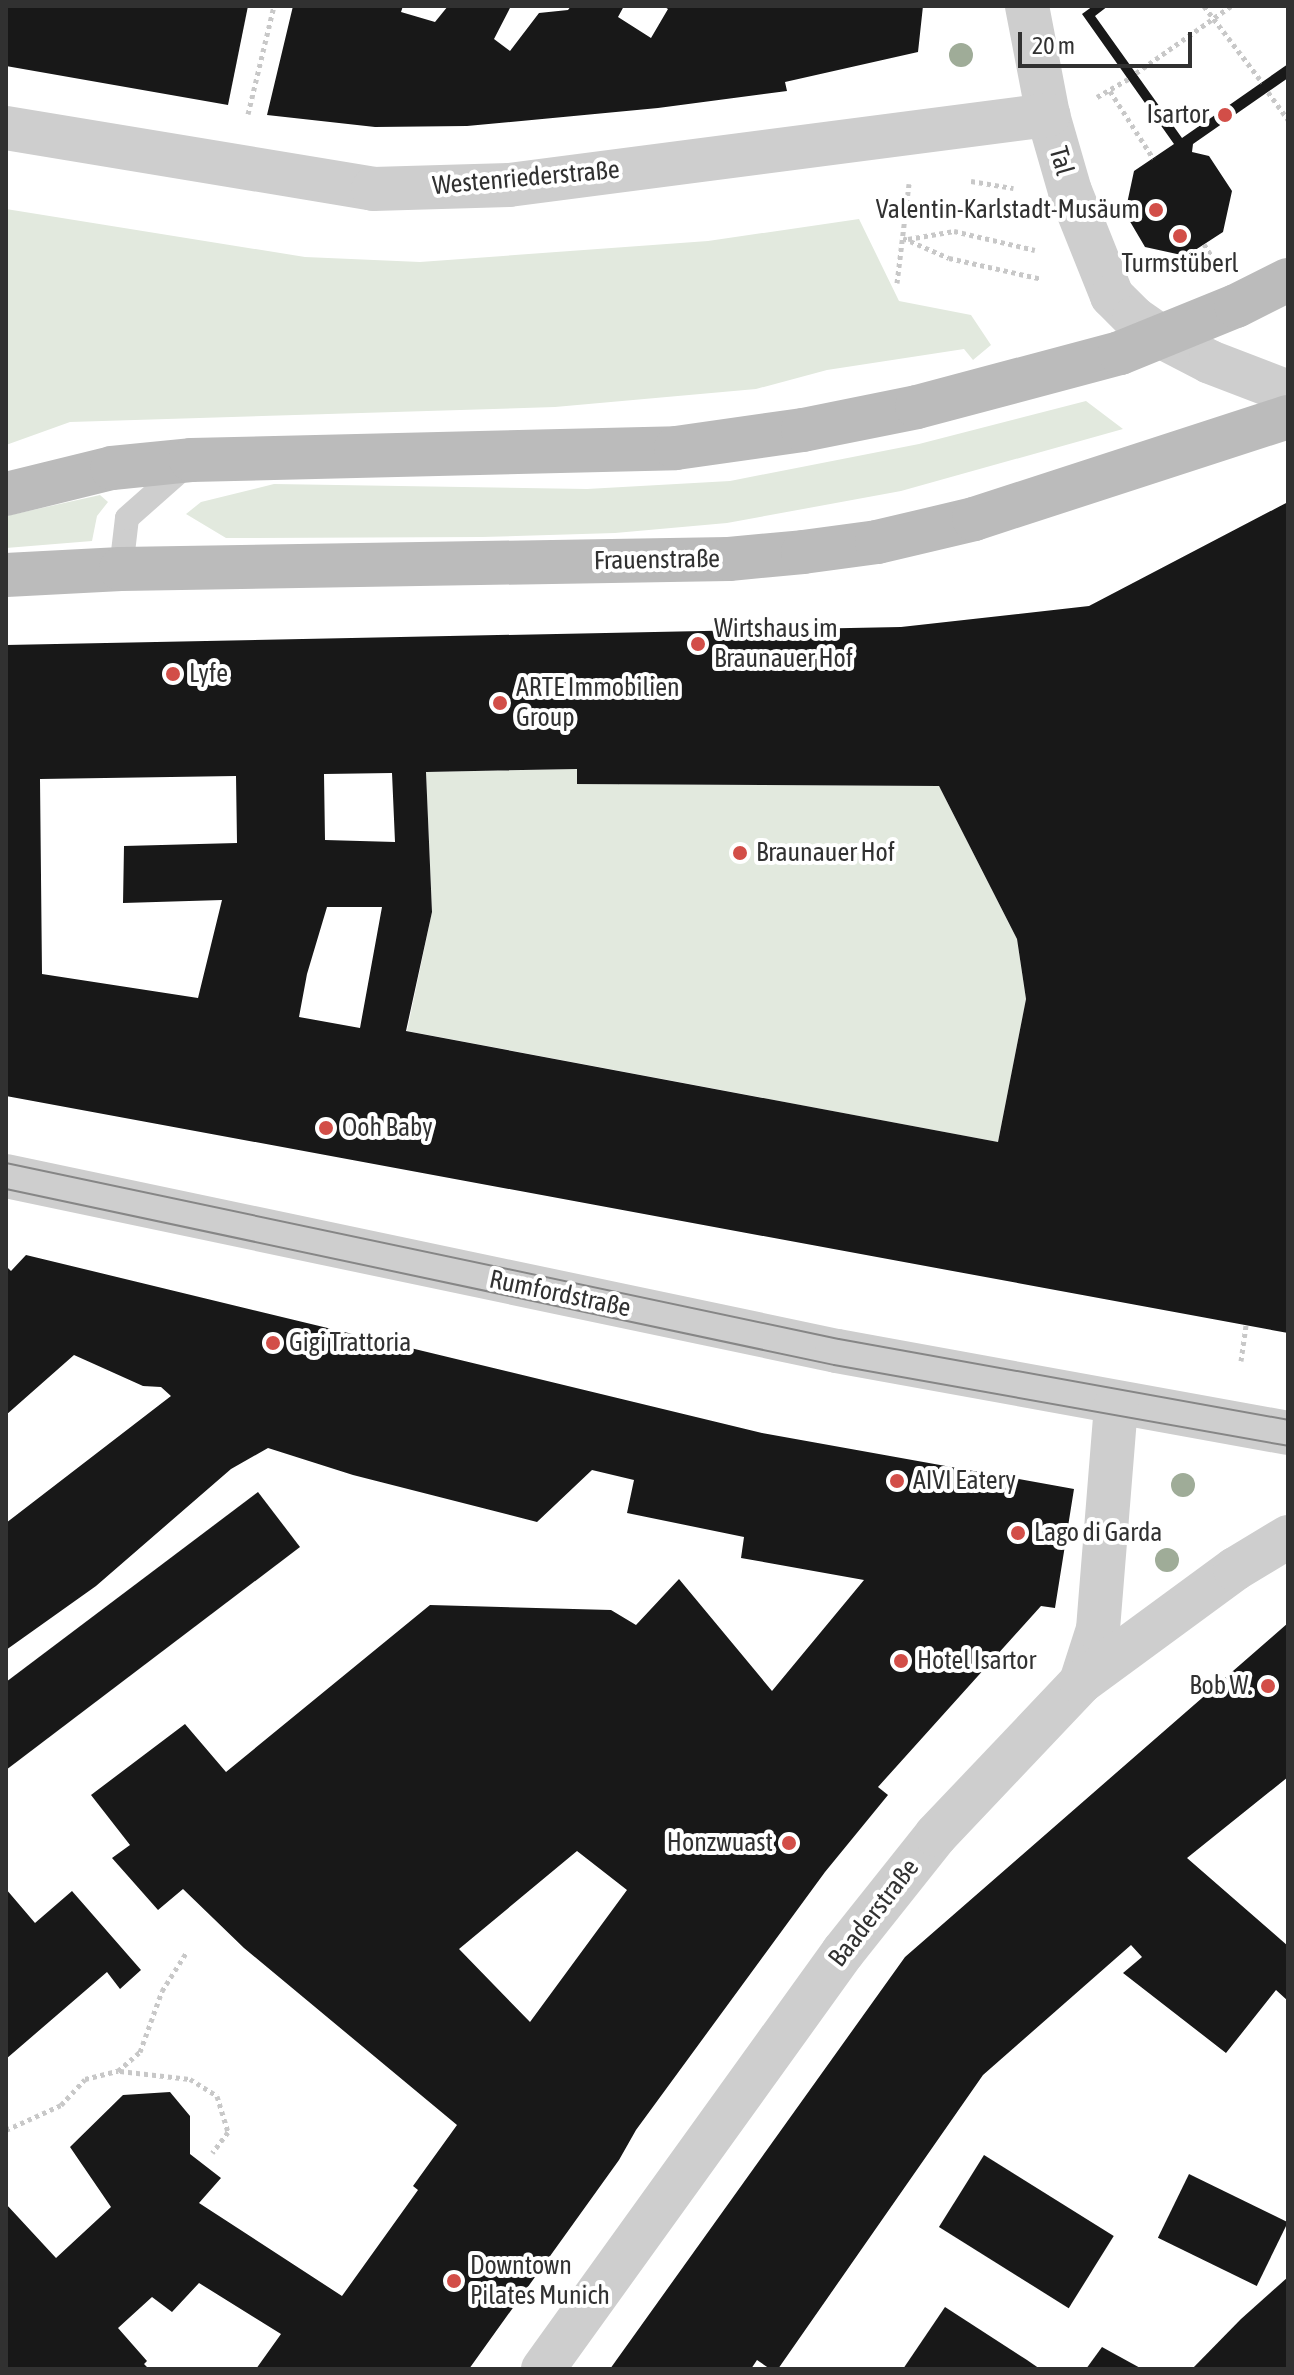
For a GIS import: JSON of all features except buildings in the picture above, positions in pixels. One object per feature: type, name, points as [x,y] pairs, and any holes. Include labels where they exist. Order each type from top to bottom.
[{"type":"main road","points":[[6,494],[112,468],[191,460],[676,448],[803,430],[917,407],[1120,353],[1236,306],[1288,280]]},
{"type":"main road","name":"Frauenstraße","points":[[6,575],[121,569],[729,559],[803,552],[877,542],[974,519],[1288,417]]},
{"type":"street","name":"Tal","points":[[1027,6],[1048,115],[1070,191],[1112,296],[1134,318],[1160,336],[1210,362],[1288,392]]},
{"type":"street","name":"Westenriederstraße","points":[[6,128],[373,189],[509,185],[1048,115]]},
{"type":"street","name":"Rumfordstraße","points":[[6,1176],[821,1348],[1288,1433]]},
{"type":"street","points":[[1081,1682],[1098,1629],[1116,1404]]},
{"type":"street","name":"Baaderstraße","points":[[543,2369],[843,1952],[936,1835],[1081,1682],[1235,1569],[1288,1537]]},
{"type":"lane","points":[[121,569],[127,518],[191,460]]},
{"type":"path","points":[[248,110],[274,6]]},
{"type":"path","points":[[1204,6],[1262,82]]},
{"type":"path","points":[[1136,73],[1231,6]]},
{"type":"path","points":[[1110,91],[1153,158]]},
{"type":"path","points":[[1268,92],[1288,120]]},
{"type":"path","points":[[897,283],[905,238],[912,160],[909,135]]},
{"type":"path","points":[[905,238],[954,231],[1048,253]]},
{"type":"path","points":[[905,238],[949,258],[1042,279]]},
{"type":"path","points":[[1204,244],[1216,264]]},
{"type":"path","points":[[1241,1361],[1246,1325]]},
{"type":"path","points":[[118,2071],[140,2052],[162,1991],[186,1953]]},
{"type":"path","points":[[6,2130],[61,2105],[85,2079],[118,2071],[190,2079],[217,2096],[228,2132],[212,2153]]},
{"type":"shaded area","points":[[6,209],[305,257],[420,262],[708,241],[859,219],[899,301],[971,315],[991,345],[973,360],[964,349],[827,370],[756,389],[555,407],[70,422],[6,445]]},
{"type":"shaded area","points":[[1086,401],[1123,429],[901,491],[727,523],[615,533],[482,537],[226,538],[186,514],[201,502],[274,484],[587,489],[730,481],[919,444]]},
{"type":"shaded area","points":[[100,495],[108,502],[97,516],[92,541],[6,548],[6,516]]},
{"type":"shaded area","points":[[577,769],[577,784],[939,786],[1017,939],[1026,999],[998,1142],[407,1031],[432,912],[426,772]]},
{"type":"tram line","points":[[6,1163],[839,1339],[1288,1420]]},
{"type":"tram line","points":[[6,1189],[834,1365],[1288,1446]]},
{"type":"place","name":"Isartor","points":[[1225,115]]},
{"type":"place","name":"Valentin-Karlstadt-Musäum","points":[[1156,210]]},
{"type":"place","name":"Turmstüberl","points":[[1180,236]]},
{"type":"place","name":"Wirtshaus im Braunauer Hof","points":[[698,644]]},
{"type":"place","name":"Lyfe","points":[[173,674]]},
{"type":"place","name":"ARTE Immobilien Group","points":[[500,703]]},
{"type":"place","name":"Braunauer Hof","points":[[740,853]]},
{"type":"place","name":"Ooh Baby","points":[[326,1128]]},
{"type":"place","name":"Gigi Trattoria","points":[[273,1343]]},
{"type":"place","name":"AIVI Eatery","points":[[897,1481]]},
{"type":"place","name":"Lago di Garda","points":[[1018,1533]]},
{"type":"place","name":"Hotel Isartor","points":[[901,1661]]},
{"type":"place","name":"Bob W.","points":[[1268,1686]]},
{"type":"place","name":"Honzwuast","points":[[789,1843]]},
{"type":"place","name":"Downtown Pilates Munich","points":[[454,2281]]}]
